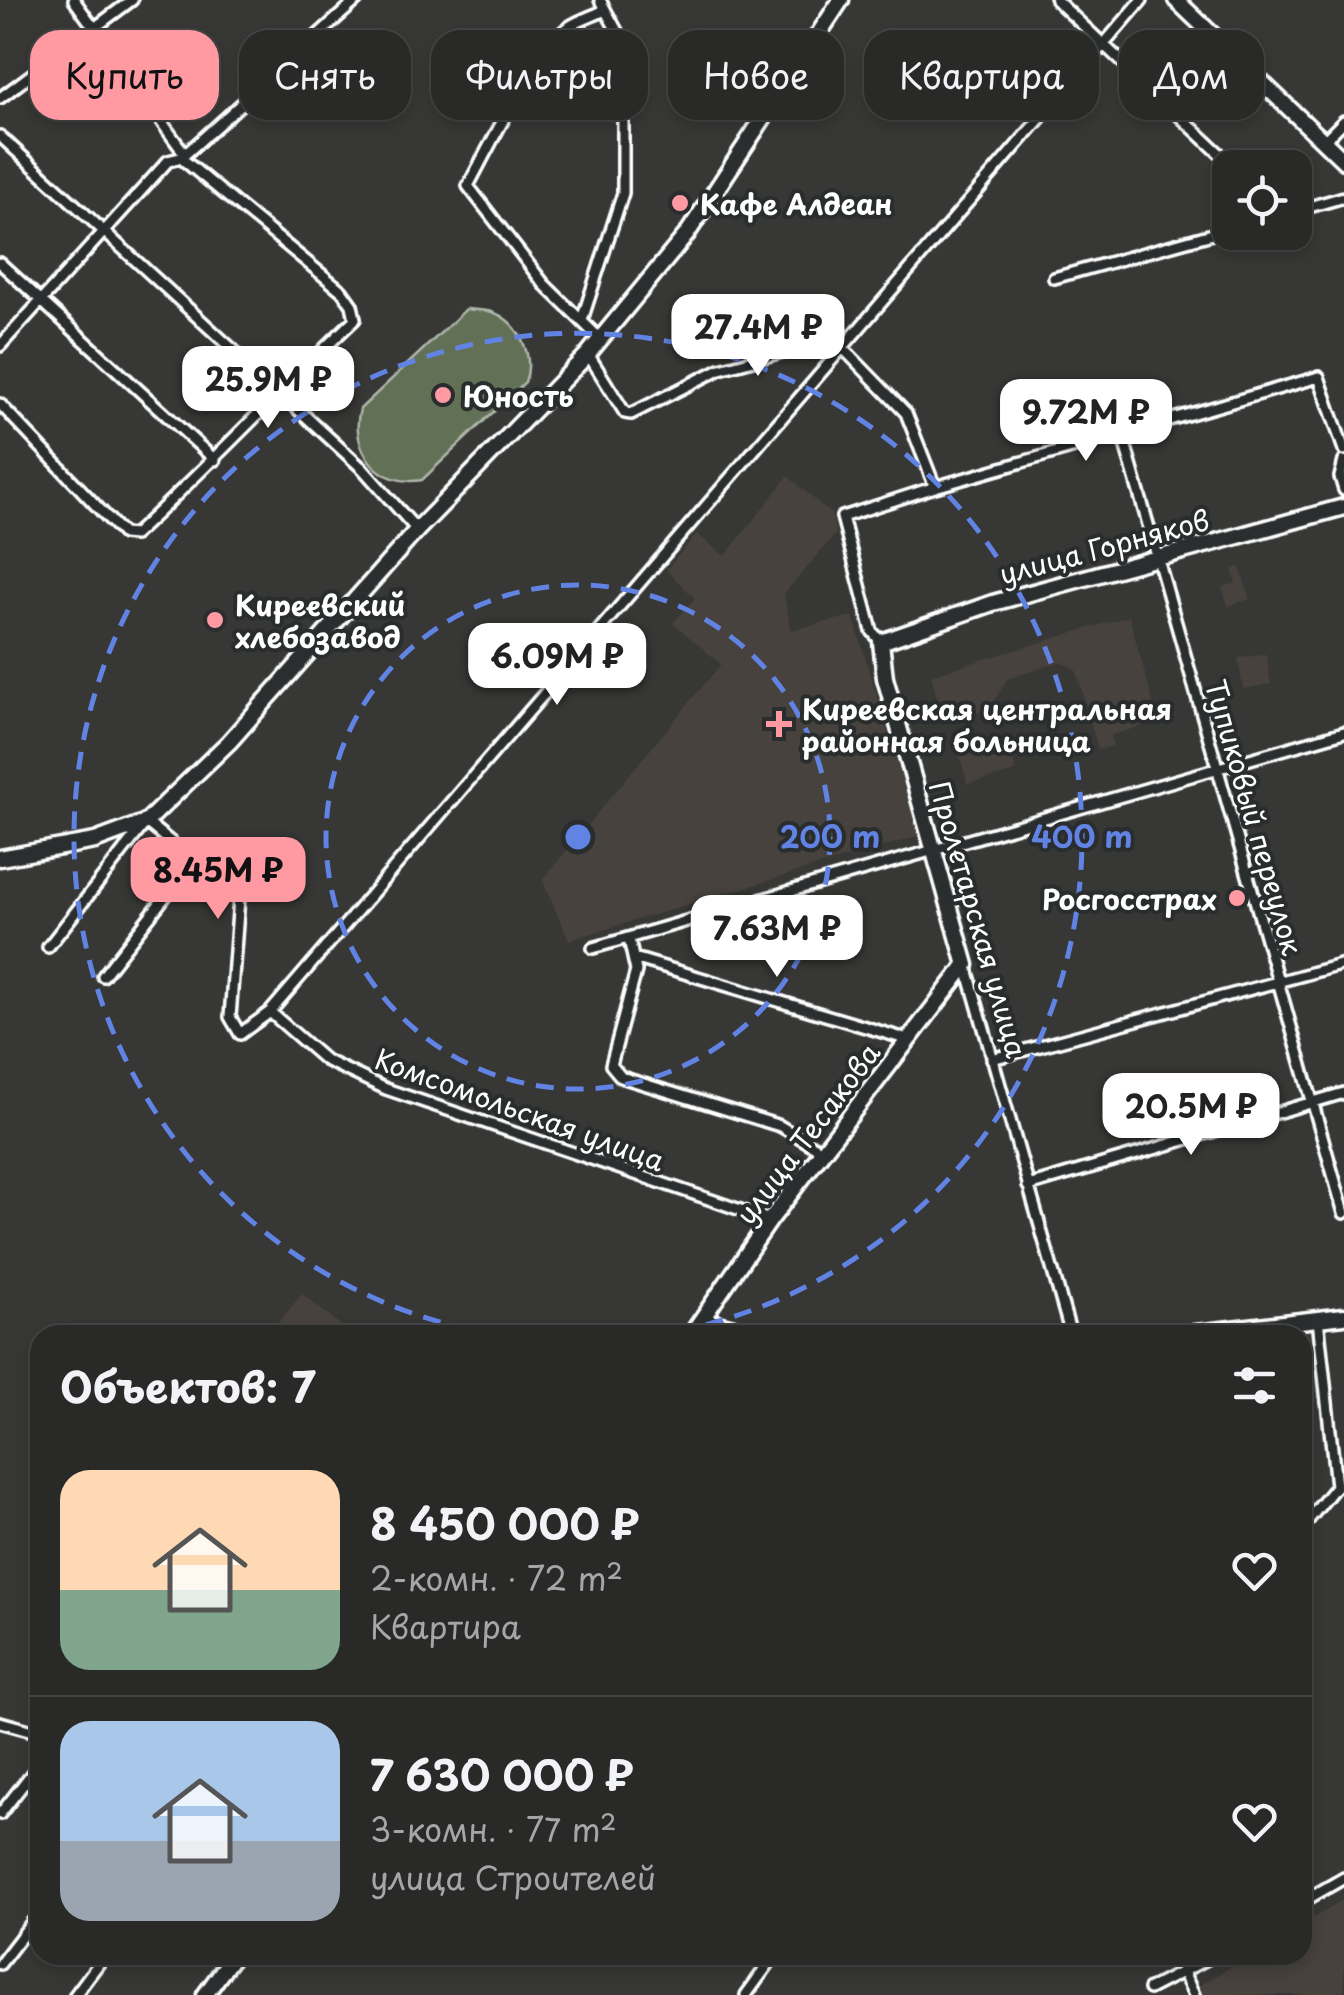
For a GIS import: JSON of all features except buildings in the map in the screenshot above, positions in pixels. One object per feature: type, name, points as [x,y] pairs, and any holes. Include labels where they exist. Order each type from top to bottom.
[{"type":"main road","points":[[0,858],[95,841],[146,822],[229,742],[416,530],[588,354],[688,234],[841,0]]},
{"type":"main road","points":[[1176,0],[1344,161]]},
{"type":"main road","name":"улица Горняков","points":[[881,642],[993,603],[1344,507]]},
{"type":"main road","name":"Пролетарская улица","points":[[881,642],[885,678],[966,965]]},
{"type":"main road","name":"улица Тесакова","points":[[698,1325],[770,1220],[966,965]]},
{"type":"main road","points":[[1266,1325],[1344,1316]]},
{"type":"main road","points":[[702,1320],[721,1325]]},
{"type":"main road","points":[[204,1995],[226,1965]]},
{"type":"street","points":[[0,404],[123,534],[134,535],[355,319],[342,291],[183,156],[74,0]]},
{"type":"street","points":[[0,98],[132,0]]},
{"type":"street","points":[[0,346],[168,161],[183,156],[357,0]]},
{"type":"street","points":[[1056,0],[1215,150]]},
{"type":"street","points":[[48,946],[146,822],[239,898],[230,1018],[240,1034],[270,1012],[1142,0]]},
{"type":"street","points":[[582,320],[623,194],[623,75],[618,33],[602,5],[566,28],[546,52],[468,186],[544,284],[600,339]]},
{"type":"street","points":[[1324,141],[1344,121]]},
{"type":"street","points":[[0,136],[363,469],[416,530]]},
{"type":"street","points":[[1312,206],[1344,197]]},
{"type":"street","points":[[1054,278],[1212,235]]},
{"type":"street","points":[[0,264],[215,460]]},
{"type":"street","points":[[588,354],[624,414],[631,414],[720,369],[823,340],[842,348],[906,414],[935,487],[1319,377],[1344,450]]},
{"type":"street","name":"Тупиковый переулок","points":[[1122,433],[1344,1214]]},
{"type":"street","points":[[1344,461],[1340,477],[1344,490]]},
{"type":"street","name":"Пролетарская улица","points":[[881,642],[872,631],[842,517],[935,487]]},
{"type":"street","points":[[593,948],[1344,732]]},
{"type":"street","points":[[102,976],[193,861]]},
{"type":"street","points":[[629,938],[636,972],[610,1065],[621,1077],[780,1126],[822,1151]]},
{"type":"street","points":[[634,958],[909,1040]]},
{"type":"street","points":[[992,1059],[1344,964]]},
{"type":"street","name":"Пролетарская улица","points":[[966,965],[1069,1325]]},
{"type":"street","name":"Комсомольская улица","points":[[270,1012],[324,1060],[386,1089],[770,1220]]},
{"type":"street","points":[[1028,1186],[1344,1094]]},
{"type":"street","points":[[1312,1516],[1336,1486],[1318,1319]]},
{"type":"street","points":[[0,1722],[30,1730]]},
{"type":"street","points":[[0,1814],[30,1776]]},
{"type":"street","points":[[1312,1896],[1344,1878]]},
{"type":"street","points":[[0,1964],[30,1925]]},
{"type":"street","points":[[76,1995],[98,1965]]},
{"type":"street","points":[[746,1995],[767,1965]]},
{"type":"street","points":[[1149,1989],[1198,1965]]},
{"type":"street","points":[[1184,1974],[1194,1995]]},
{"type":"shaded area","name":"Киреевская центральная районная больница","points":[[788,476],[832,515],[836,534],[784,594],[791,630],[853,616],[919,836],[569,940],[542,880],[721,664],[673,623],[695,598],[666,570],[697,534],[725,556]]},
{"type":"shaded area","points":[[1240,567],[1250,599],[1228,606],[1222,587],[1236,583],[1232,569]]},
{"type":"shaded area","points":[[1129,616],[1156,713],[1153,723],[1111,735],[1113,746],[1098,750],[1077,673],[1060,662],[1007,679],[990,709],[944,723],[931,675]]},
{"type":"shaded area","points":[[1266,654],[1271,684],[1243,689],[1238,658]]},
{"type":"shaded area","points":[[1008,740],[1016,772],[967,784],[959,752]]},
{"type":"shaded area","points":[[302,1294],[341,1325],[276,1325]]},
{"type":"shaded area","points":[[1344,1899],[1344,1991],[1337,1995],[1192,1995],[1190,1991],[1234,1965],[1312,1965],[1312,1919]]},
{"type":"green space","name":"Юность","points":[[466,309],[492,312],[517,331],[528,361],[525,382],[422,480],[393,478],[381,472],[363,451],[358,424],[360,409]]},
{"type":"place","name":"Кафе Алдеан","points":[[680,203]]},
{"type":"place","name":"Юность","points":[[443,395]]},
{"type":"place","name":"Киреевский хлебозавод","points":[[215,620]]},
{"type":"place","name":"Киреевская центральная районная больница","points":[[779,724]]},
{"type":"place","name":"Росгосстрах","points":[[1237,898]]}]
